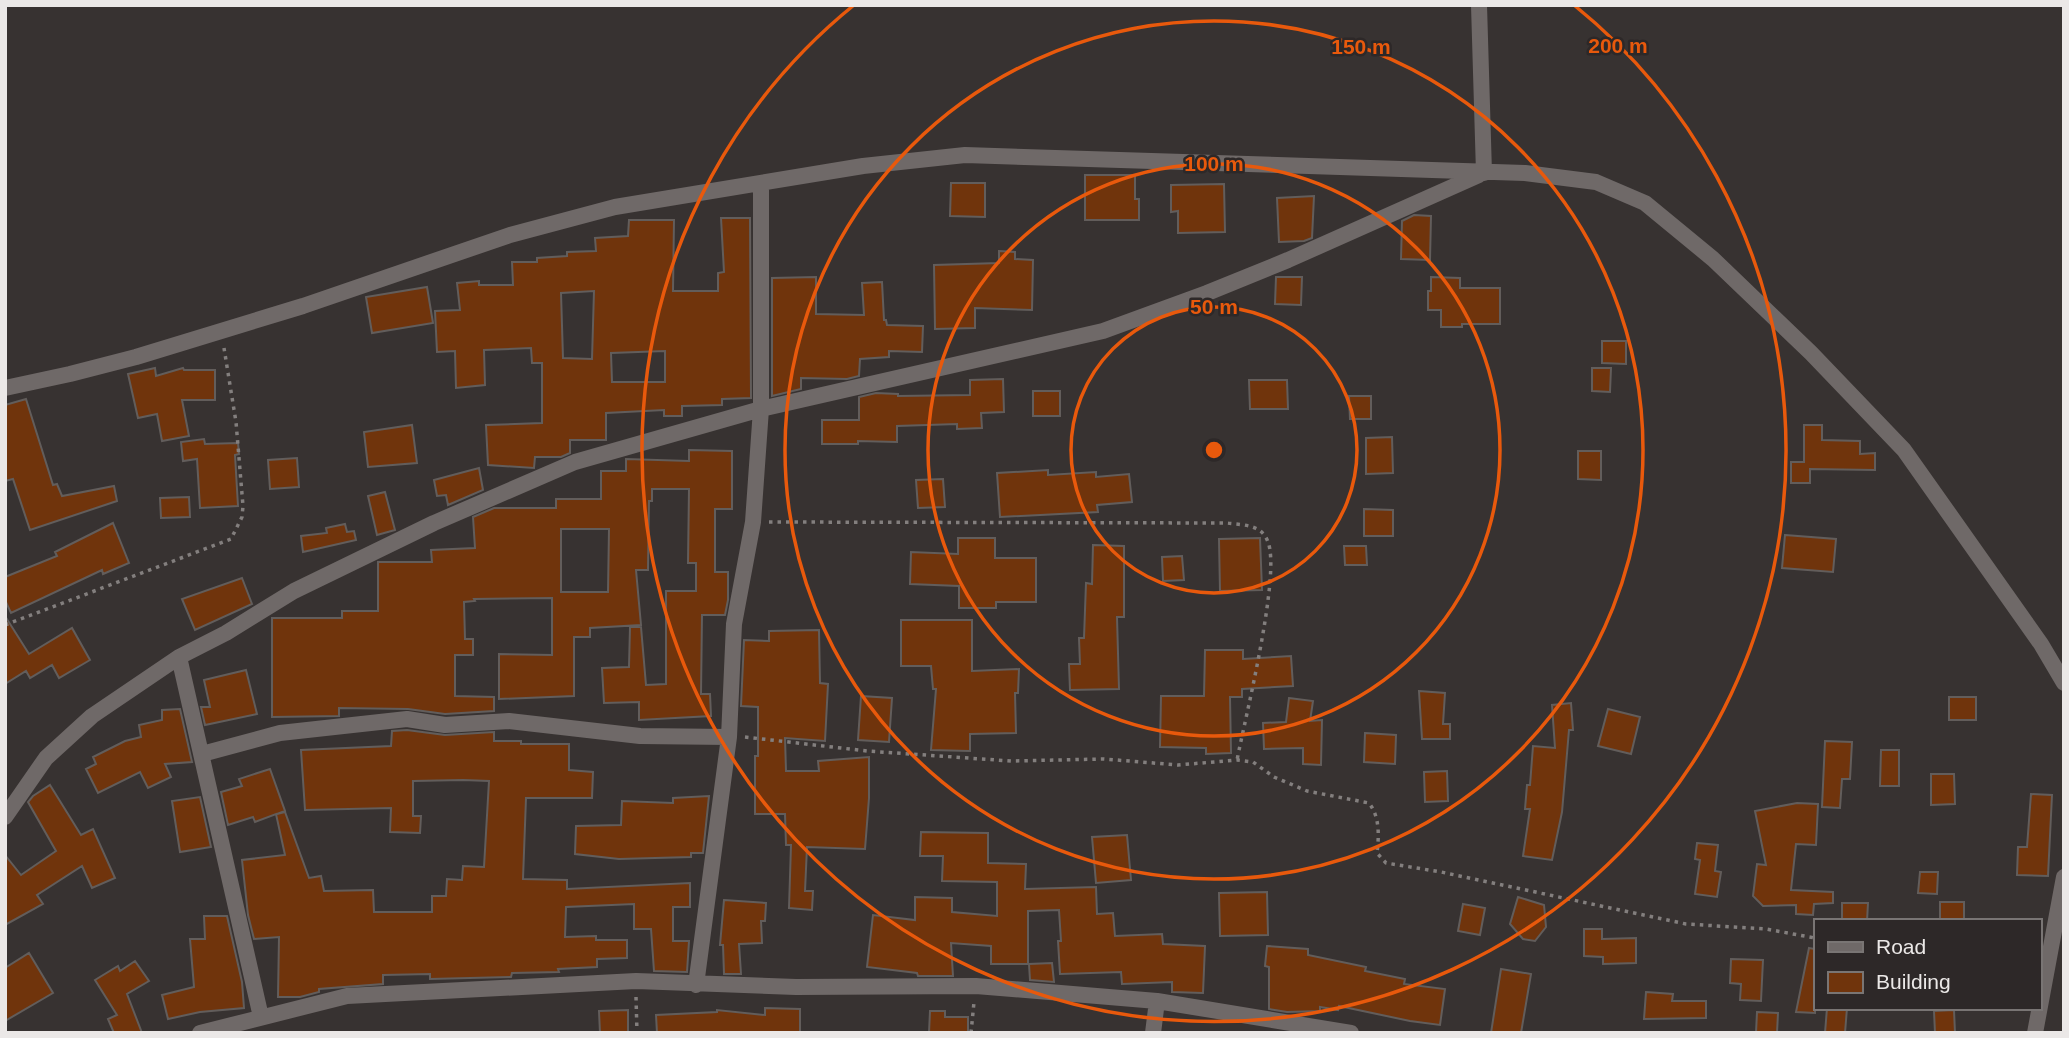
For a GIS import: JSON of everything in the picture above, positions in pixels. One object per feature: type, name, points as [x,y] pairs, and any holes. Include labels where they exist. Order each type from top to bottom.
[{"type":"street","points":[[1479,5],[1485,173]]},
{"type":"street","points":[[5,388],[96,368],[221,332],[510,235],[615,207],[863,166],[965,155],[1525,173],[1596,182],[1645,203],[1713,259],[1811,353],[1904,450],[2041,645],[2064,683]]},
{"type":"street","points":[[5,817],[46,758],[92,716],[179,657],[226,633],[293,591],[434,523],[575,462],[761,409],[1103,331],[1288,260],[1485,173]]},
{"type":"street","points":[[696,985],[729,737],[734,624],[753,522],[761,409],[761,183]]},
{"type":"street","points":[[179,657],[261,1017]]},
{"type":"street","points":[[202,754],[280,733],[407,719],[445,725],[509,721],[640,736],[729,737]]},
{"type":"street","points":[[2041,1001],[2064,877]]},
{"type":"street","points":[[200,1033],[347,996],[636,981],[796,987],[976,986],[1157,1001],[1351,1033]]},
{"type":"street","points":[[1153,1033],[1157,1001]]},
{"type":"street","points":[[2035,1033],[2039,1010]]},
{"type":"path","points":[[5,625],[232,540],[242,517],[243,506],[236,422],[221,332]]},
{"type":"path","points":[[753,522],[1227,523],[1257,528],[1268,541],[1271,567],[1266,609],[1237,760]]},
{"type":"path","points":[[729,737],[752,737],[867,751],[1011,761],[1104,759],[1178,765],[1237,760],[1253,762],[1274,777],[1307,791],[1369,803],[1378,820],[1377,853],[1386,863],[1452,874],[1686,924],[1766,929],[1814,938]]},
{"type":"path","points":[[636,981],[637,1033]]},
{"type":"path","points":[[971,1033],[976,986]]},
{"type":"building","points":[[1085,175],[1135,175],[1135,199],[1139,199],[1139,220],[1085,220]]},
{"type":"building","points":[[951,183],[985,183],[985,217],[950,216]]},
{"type":"building","points":[[1224,184],[1225,232],[1178,233],[1178,211],[1171,212],[1171,185]]},
{"type":"building","points":[[1314,196],[1312,238],[1279,242],[1277,198]]},
{"type":"building","points":[[1414,215],[1431,216],[1430,260],[1401,259],[1402,221]]},
{"type":"building","points":[[721,218],[750,218],[751,398],[722,399],[722,405],[682,406],[682,416],[664,416],[664,410],[606,413],[606,440],[570,440],[570,453],[561,457],[535,457],[534,468],[488,465],[486,425],[542,423],[542,363],[532,363],[531,348],[484,350],[485,385],[456,388],[455,351],[437,352],[435,311],[460,310],[457,283],[479,281],[479,285],[513,285],[512,262],[537,262],[537,258],[567,256],[567,252],[596,251],[595,238],[628,236],[629,220],[674,220],[673,291],[718,291],[718,273],[724,272]],"holes":[[[594,291],[592,359],[563,358],[561,293]],[[665,351],[665,382],[612,382],[611,353]]]},
{"type":"building","points":[[999,251],[1015,252],[1015,259],[1033,260],[1032,310],[975,308],[975,328],[935,329],[934,265],[999,263]]},
{"type":"building","points":[[816,277],[816,314],[864,315],[862,283],[882,282],[884,320],[887,325],[923,326],[922,352],[889,351],[889,357],[860,359],[859,376],[847,379],[801,378],[801,389],[772,396],[772,278]]},
{"type":"building","points":[[1276,277],[1302,277],[1301,305],[1275,304]]},
{"type":"building","points":[[1431,277],[1460,278],[1460,288],[1500,288],[1500,324],[1441,327],[1441,310],[1428,310]]},
{"type":"building","points":[[427,287],[433,323],[372,333],[366,297]]},
{"type":"building","points":[[1602,341],[1626,341],[1626,364],[1602,363]]},
{"type":"building","points":[[155,368],[156,376],[183,368],[215,370],[215,400],[182,400],[189,436],[162,441],[157,414],[138,418],[128,374]]},
{"type":"building","points":[[1592,368],[1611,368],[1610,392],[1592,391]]},
{"type":"building","points":[[1003,379],[1004,412],[981,413],[982,428],[957,429],[957,424],[897,426],[897,442],[822,444],[822,420],[859,420],[859,397],[876,393],[898,396],[970,395],[970,380]]},
{"type":"building","points":[[1249,380],[1287,380],[1288,409],[1250,409]]},
{"type":"building","points":[[1033,391],[1060,391],[1060,416],[1033,416]]},
{"type":"building","points":[[1349,396],[1371,396],[1371,419],[1350,419]]},
{"type":"building","points":[[26,399],[53,485],[57,484],[62,496],[114,486],[117,501],[30,530],[13,479],[5,481],[5,405]]},
{"type":"building","points":[[412,425],[417,463],[368,467],[364,432]]},
{"type":"building","points":[[1804,425],[1822,425],[1822,440],[1860,441],[1860,454],[1875,453],[1875,470],[1810,469],[1810,483],[1791,483],[1791,462],[1804,462]]},
{"type":"building","points":[[1392,437],[1393,473],[1366,474],[1366,438]]},
{"type":"building","points":[[204,439],[205,444],[238,443],[239,454],[235,455],[238,506],[200,508],[197,459],[183,461],[181,442]]},
{"type":"building","points":[[689,450],[732,451],[732,509],[715,509],[715,572],[728,572],[728,600],[725,615],[702,615],[701,694],[710,694],[711,716],[639,720],[639,702],[604,703],[602,668],[629,667],[630,627],[641,627],[646,685],[666,684],[666,591],[696,591],[696,563],[688,563],[689,489],[652,489],[652,501],[649,501],[648,570],[636,570],[641,625],[590,628],[590,637],[574,637],[574,696],[499,699],[499,654],[552,655],[552,598],[474,599],[475,601],[464,602],[465,639],[473,639],[473,655],[455,655],[455,696],[494,697],[494,711],[445,714],[408,709],[339,708],[339,716],[272,717],[272,618],[342,618],[342,611],[378,611],[378,562],[432,562],[431,550],[475,548],[473,517],[494,508],[556,508],[556,499],[601,499],[601,471],[626,471],[626,459],[689,461]],"holes":[[[561,529],[609,529],[608,592],[561,592]]]},
{"type":"building","points":[[1578,451],[1601,451],[1601,480],[1578,479]]},
{"type":"building","points":[[297,458],[299,487],[270,489],[268,460]]},
{"type":"building","points":[[479,468],[483,490],[448,505],[446,495],[437,496],[434,480]]},
{"type":"building","points":[[1048,470],[1048,475],[1096,472],[1096,477],[1129,474],[1132,502],[1097,505],[1098,512],[1000,517],[997,473]]},
{"type":"building","points":[[943,479],[945,507],[918,508],[916,480]]},
{"type":"building","points":[[385,492],[395,530],[377,535],[368,496]]},
{"type":"building","points":[[189,497],[190,517],[161,518],[160,498]]},
{"type":"building","points":[[1364,509],[1393,510],[1393,536],[1364,536]]},
{"type":"building","points":[[113,523],[129,563],[103,574],[102,570],[11,613],[5,600],[5,577],[57,556],[55,552]]},
{"type":"building","points":[[345,524],[347,532],[354,531],[356,540],[303,552],[301,536],[327,533],[326,528]]},
{"type":"building","points":[[1785,535],[1836,539],[1833,572],[1782,568]]},
{"type":"building","points":[[958,538],[995,538],[995,558],[1036,558],[1036,602],[996,602],[996,608],[959,608],[959,586],[910,584],[911,552],[958,554]]},
{"type":"building","points":[[1260,538],[1262,590],[1220,591],[1219,539]]},
{"type":"building","points":[[1093,545],[1124,546],[1124,617],[1117,617],[1119,689],[1070,690],[1069,664],[1080,664],[1079,638],[1084,638],[1086,583],[1092,584]]},
{"type":"building","points":[[1344,546],[1366,546],[1367,565],[1345,565]]},
{"type":"building","points":[[1182,556],[1184,580],[1163,581],[1162,557]]},
{"type":"building","points":[[242,578],[252,604],[195,630],[182,599]]},
{"type":"building","points":[[5,616],[29,654],[72,628],[90,660],[59,678],[52,665],[30,678],[26,671],[5,684]]},
{"type":"building","points":[[901,620],[972,620],[972,671],[1019,669],[1018,693],[1015,693],[1016,733],[970,734],[970,751],[931,750],[936,689],[933,689],[931,666],[901,666]]},
{"type":"building","points":[[819,630],[820,683],[828,684],[825,741],[785,738],[786,771],[819,771],[818,761],[869,757],[869,798],[865,849],[807,847],[805,891],[813,891],[812,910],[789,908],[791,845],[786,845],[785,814],[755,814],[758,707],[741,706],[744,640],[769,641],[769,631]]},
{"type":"building","points":[[1205,650],[1243,650],[1243,659],[1291,656],[1293,686],[1242,689],[1242,697],[1230,697],[1231,753],[1206,754],[1206,748],[1160,747],[1161,696],[1204,696]]},
{"type":"building","points":[[246,670],[257,714],[205,725],[201,707],[210,707],[204,680]]},
{"type":"building","points":[[1419,691],[1445,693],[1443,724],[1450,724],[1450,739],[1422,739]]},
{"type":"building","points":[[861,696],[892,698],[889,742],[858,740]]},
{"type":"building","points":[[1949,697],[1976,697],[1976,720],[1949,720]]},
{"type":"building","points":[[1289,698],[1313,701],[1310,721],[1322,720],[1321,765],[1303,764],[1303,748],[1264,749],[1263,723],[1286,722]]},
{"type":"building","points":[[1571,703],[1573,730],[1569,730],[1562,812],[1552,860],[1523,856],[1530,809],[1525,809],[1533,746],[1555,748],[1552,705]]},
{"type":"building","points":[[180,709],[192,762],[165,764],[171,777],[148,788],[140,772],[98,793],[86,769],[96,764],[93,757],[125,741],[141,737],[139,725],[162,720],[162,710]]},
{"type":"building","points":[[1608,709],[1640,717],[1631,754],[1598,746]]},
{"type":"building","points":[[407,730],[445,735],[494,732],[494,741],[569,744],[569,770],[593,772],[592,798],[526,798],[523,879],[567,880],[567,889],[690,883],[690,907],[673,907],[673,941],[689,941],[687,972],[654,971],[651,929],[634,929],[634,904],[566,907],[565,937],[596,936],[596,940],[627,940],[627,958],[597,959],[597,967],[558,969],[559,972],[512,973],[511,977],[430,979],[430,974],[383,975],[383,984],[319,989],[319,992],[300,997],[278,997],[279,937],[254,939],[248,915],[242,860],[285,855],[276,814],[255,822],[253,817],[228,825],[221,792],[242,786],[239,779],[270,769],[285,811],[277,814],[285,812],[309,878],[321,876],[324,891],[373,890],[374,912],[432,912],[432,896],[446,896],[447,879],[462,880],[463,866],[484,867],[489,781],[413,781],[413,816],[421,816],[420,833],[390,832],[391,808],[305,810],[301,750],[391,746],[392,731]]},
{"type":"building","points":[[1365,733],[1396,735],[1395,764],[1364,762]]},
{"type":"building","points":[[1825,741],[1852,742],[1850,779],[1842,779],[1840,808],[1822,807]]},
{"type":"building","points":[[1881,750],[1899,750],[1899,786],[1880,786]]},
{"type":"building","points":[[1447,771],[1448,801],[1425,802],[1424,772]]},
{"type":"building","points":[[1931,774],[1954,774],[1955,804],[1931,805]]},
{"type":"building","points":[[50,785],[81,835],[93,829],[115,878],[92,888],[82,866],[37,895],[43,904],[5,925],[5,855],[21,875],[56,851],[28,802]]},
{"type":"building","points":[[2031,794],[2052,795],[2048,876],[2017,875],[2018,847],[2027,847]]},
{"type":"building","points":[[709,796],[703,853],[691,853],[691,857],[619,859],[575,854],[576,826],[621,825],[622,801],[673,803],[673,798]]},
{"type":"building","points":[[200,797],[211,847],[180,852],[172,801]]},
{"type":"building","points":[[1797,803],[1818,804],[1816,845],[1796,844],[1791,890],[1833,892],[1833,903],[1814,904],[1813,915],[1796,914],[1796,905],[1763,906],[1753,896],[1757,864],[1766,865],[1755,811]]},
{"type":"building","points":[[921,832],[988,833],[988,863],[1026,864],[1025,889],[1096,887],[1097,914],[1113,913],[1115,936],[1162,934],[1163,944],[1205,946],[1203,993],[1172,992],[1172,982],[1122,984],[1121,972],[1060,974],[1059,910],[1028,911],[1028,964],[991,964],[991,946],[951,943],[953,976],[918,976],[917,973],[867,967],[873,915],[915,920],[915,897],[952,898],[952,912],[997,916],[997,882],[942,881],[943,856],[920,856]]},
{"type":"building","points":[[1127,835],[1131,880],[1096,883],[1092,837]]},
{"type":"building","points":[[1697,843],[1718,845],[1715,871],[1721,872],[1717,897],[1695,894],[1700,860],[1695,859]]},
{"type":"building","points":[[1920,872],[1938,872],[1937,894],[1918,893]]},
{"type":"building","points":[[1267,892],[1268,935],[1220,936],[1219,893]]},
{"type":"building","points":[[1518,897],[1544,905],[1546,927],[1535,941],[1523,939],[1510,924]]},
{"type":"building","points":[[724,900],[766,903],[765,921],[761,921],[762,943],[739,944],[741,974],[724,974],[723,945],[720,945]]},
{"type":"building","points":[[1940,902],[1964,902],[1964,919],[1940,919]]},
{"type":"building","points":[[1842,903],[1868,903],[1867,919],[1842,919]]},
{"type":"building","points":[[1463,904],[1485,908],[1480,935],[1458,931]]},
{"type":"building","points":[[204,916],[227,916],[242,982],[244,1008],[200,1012],[168,1019],[162,995],[194,987],[190,939],[205,939]]},
{"type":"building","points":[[1584,929],[1602,929],[1602,939],[1636,938],[1636,963],[1603,964],[1603,957],[1584,956]]},
{"type":"building","points":[[1267,946],[1308,949],[1308,955],[1366,967],[1365,971],[1405,979],[1404,984],[1445,989],[1440,1025],[1339,1006],[1338,1010],[1320,1007],[1320,1011],[1287,1012],[1269,1009],[1269,967],[1265,966]]},
{"type":"building","points":[[1809,948],[1814,949],[1815,1013],[1796,1012]]},
{"type":"building","points":[[29,953],[53,993],[5,1021],[5,968]]},
{"type":"building","points":[[1731,959],[1763,960],[1761,1001],[1740,1000],[1741,984],[1730,983]]},
{"type":"building","points":[[135,961],[149,981],[127,994],[142,1033],[114,1033],[108,1019],[117,1015],[95,980],[118,966],[120,971]]},
{"type":"building","points":[[1052,963],[1054,982],[1030,980],[1029,964]]},
{"type":"building","points":[[1501,969],[1531,974],[1521,1033],[1491,1033]]},
{"type":"building","points":[[1646,992],[1673,994],[1672,1001],[1706,1001],[1706,1018],[1644,1019]]},
{"type":"building","points":[[765,1008],[800,1009],[800,1033],[657,1033],[656,1015],[717,1010],[765,1015]]},
{"type":"building","points":[[628,1010],[628,1033],[600,1033],[599,1011]]},
{"type":"building","points":[[1827,1010],[1847,1010],[1845,1033],[1825,1033]]},
{"type":"building","points":[[1954,1010],[1955,1033],[1935,1033],[1934,1011]]},
{"type":"building","points":[[930,1011],[945,1011],[945,1017],[968,1017],[968,1033],[929,1033]]},
{"type":"building","points":[[1757,1012],[1778,1013],[1777,1033],[1756,1033]]}]
